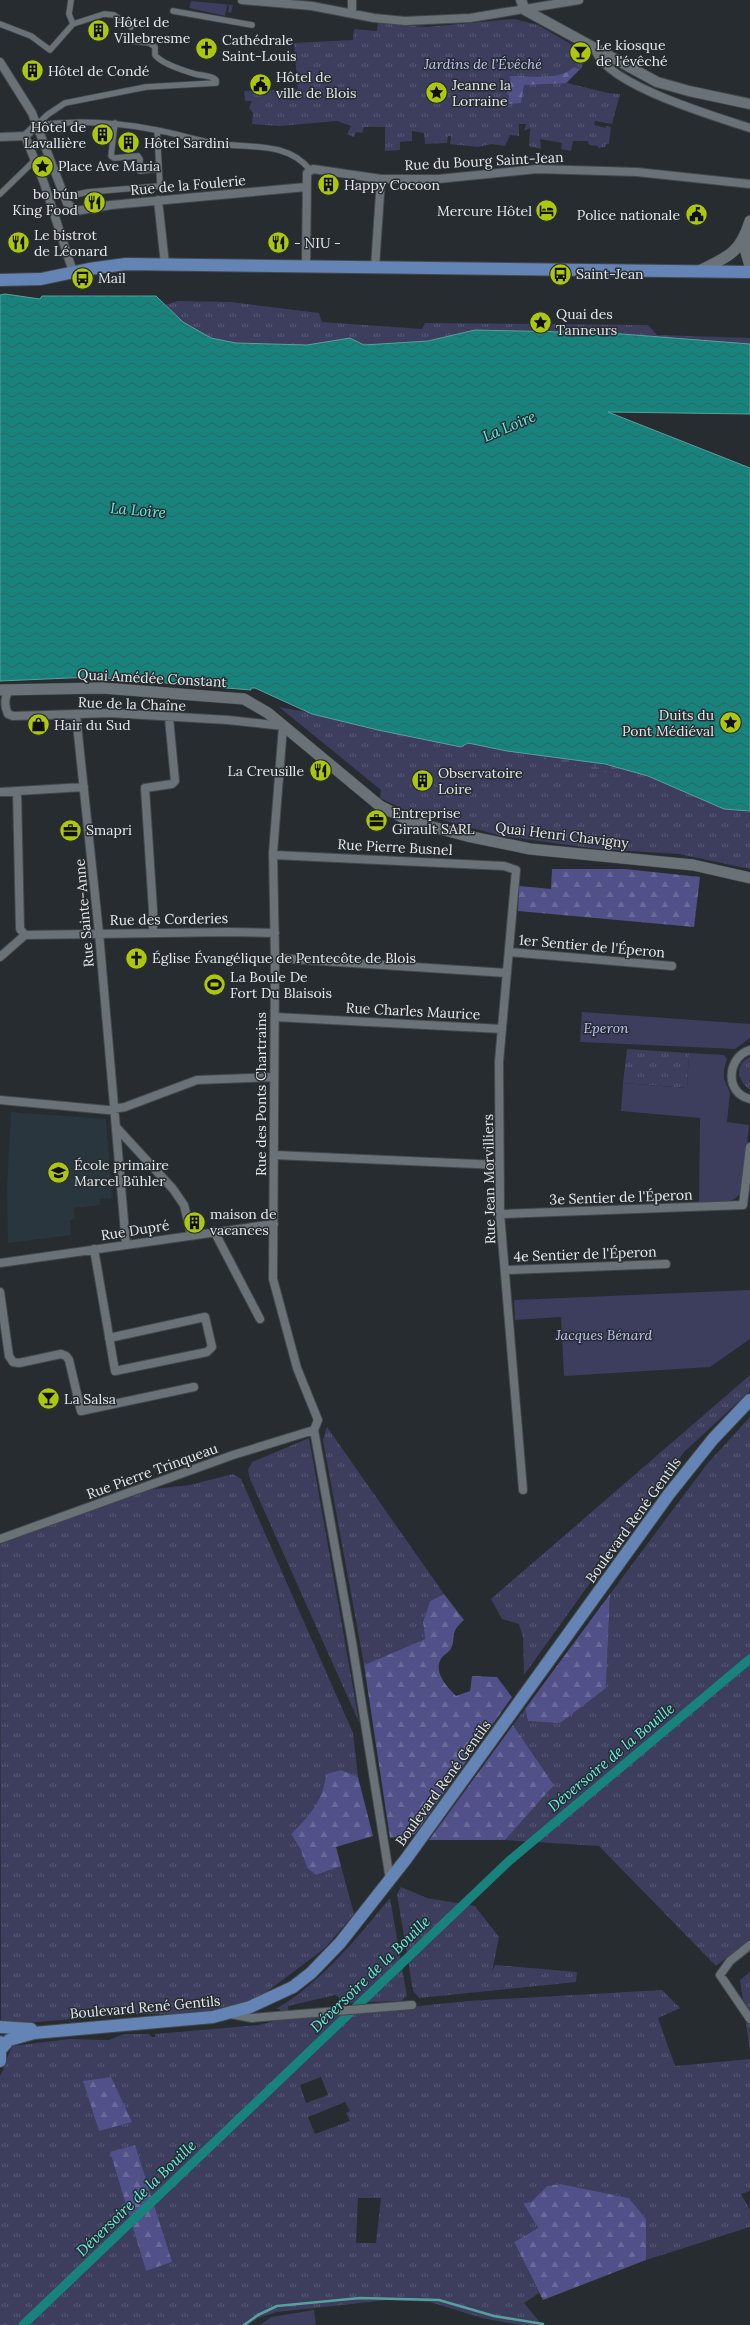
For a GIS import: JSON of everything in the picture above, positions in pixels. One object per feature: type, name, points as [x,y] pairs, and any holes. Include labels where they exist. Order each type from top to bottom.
[{"type":"main road","points":[[699,271],[737,250],[748,226]]},
{"type":"main road","points":[[748,226],[746,252],[750,266]]},
{"type":"main road","points":[[0,280],[41,279],[110,265],[164,264],[750,272]]},
{"type":"main road","name":"Quai Amédée Constant","points":[[5,690],[102,688],[233,697],[244,699],[258,706],[283,726]]},
{"type":"main road","name":"Quai Henri Chavigny","points":[[283,726],[380,806],[410,821],[467,836],[530,849],[693,865],[750,878]]},
{"type":"main road","name":"Boulevard René Gentils","points":[[0,2051],[9,2040],[19,2036],[64,2030],[213,2017],[229,2014],[273,1998],[292,1987],[311,1973],[340,1943],[390,1880],[669,1494],[713,1439],[750,1400]]},
{"type":"main road","name":"Boulevard René Gentils","points":[[0,2027],[64,2030]]},
{"type":"street","points":[[70,0],[69,14],[73,24]]},
{"type":"street","points":[[242,0],[313,3],[374,18],[427,21],[470,18],[523,5],[579,0]]},
{"type":"street","points":[[352,0],[352,13]]},
{"type":"street","points":[[523,5],[595,48],[657,82],[689,91],[750,104]]},
{"type":"street","points":[[173,11],[252,25]]},
{"type":"street","points":[[0,24],[31,36],[50,50],[73,24],[104,14],[114,15],[131,27]]},
{"type":"street","points":[[0,137],[25,136],[47,115],[65,103],[146,87],[216,83],[216,80],[212,77],[196,74],[162,62],[155,55],[155,47],[150,43],[133,41]]},
{"type":"street","points":[[595,48],[597,56],[601,62],[633,83],[676,103],[750,128]]},
{"type":"street","points":[[0,62],[37,125],[65,197],[88,192],[160,186],[157,130]]},
{"type":"street","points":[[37,125],[75,121],[115,123],[157,130],[215,144],[273,149],[300,160],[310,170],[308,173],[306,187],[306,266]]},
{"type":"street","points":[[115,123],[110,154],[114,158],[139,157],[140,171],[159,169]]},
{"type":"street","points":[[25,136],[35,160],[73,272]]},
{"type":"street","points":[[0,194],[35,160]]},
{"type":"street","name":"Rue du Bourg Saint-Jean","points":[[310,170],[315,168],[336,173],[380,179],[438,179],[537,169],[637,172],[750,184]]},
{"type":"street","points":[[375,267],[380,179]]},
{"type":"street","name":"Rue de la Foulerie","points":[[65,197],[72,209],[80,211],[111,205],[158,200],[306,187]]},
{"type":"street","points":[[158,200],[164,264]]},
{"type":"street","name":"Rue de la Chaîne","points":[[5,690],[6,709],[8,714],[76,715],[110,713],[169,718],[228,720],[283,726]]},
{"type":"street","name":"Rue Sainte-Anne","points":[[76,715],[99,933],[126,1244]]},
{"type":"street","points":[[153,933],[154,910],[145,788],[172,784],[175,781],[169,718]]},
{"type":"street","name":"Rue des Ponts Chartrains","points":[[283,726],[276,784],[274,855],[275,1017],[273,1279],[297,1368],[318,1420],[314,1430],[351,1634],[390,1880]]},
{"type":"street","points":[[0,792],[84,788]]},
{"type":"street","points":[[0,957],[25,935],[20,929],[17,792]]},
{"type":"street","name":"Rue Pierre Busnel","points":[[274,855],[498,866],[515,869]]},
{"type":"street","name":"Rue Jean Morvilliers","points":[[515,869],[516,873],[499,1062],[499,1165],[500,1214],[515,1412],[523,1490]]},
{"type":"street","name":"Rue des Corderies","points":[[25,935],[99,933],[275,933]]},
{"type":"street","name":"1er Sentier de l'Éperon","points":[[509,952],[672,966]]},
{"type":"street","points":[[275,958],[507,973]]},
{"type":"street","name":"Rue Charles Maurice","points":[[275,1017],[502,1029]]},
{"type":"street","points":[[750,1050],[739,1056],[731,1071],[734,1087],[750,1099]]},
{"type":"street","points":[[0,1100],[114,1109],[197,1080],[274,1077]]},
{"type":"street","points":[[116,1127],[173,1189],[184,1205],[191,1234]]},
{"type":"street","name":"3e Sentier de l'Éperon","points":[[500,1214],[743,1205],[750,1147]]},
{"type":"street","points":[[274,1155],[499,1165]]},
{"type":"street","name":"Rue Dupré","points":[[0,1263],[191,1234],[274,1224]]},
{"type":"street","points":[[214,1231],[260,1319]]},
{"type":"street","points":[[94,1249],[109,1338],[115,1371],[207,1352],[212,1347],[205,1317],[109,1338]]},
{"type":"street","name":"4e Sentier de l'Éperon","points":[[505,1270],[666,1264]]},
{"type":"street","points":[[0,1292],[9,1356],[13,1362],[19,1363],[61,1354],[66,1356],[70,1360],[81,1411],[194,1387]]},
{"type":"street","name":"Rue Pierre Trinqueau","points":[[0,1539],[233,1455],[314,1430]]},
{"type":"street","points":[[750,1945],[730,1962],[720,1975],[750,2019]]},
{"type":"street","points":[[229,2014],[252,2018],[412,2005]]},
{"type":"shaded area","name":"École primaire Marcel Bühler","points":[[11,1112],[106,1119],[112,1198],[100,1199],[100,1205],[74,1208],[75,1219],[70,1220],[71,1235],[8,1243],[7,1187]]},
{"type":"green space","points":[[191,1],[233,5],[231,13],[228,12],[229,6],[227,5],[225,16],[189,8]]},
{"type":"green space","name":"Jardins de l’Évêché","points":[[514,19],[538,25],[586,53],[582,67],[567,83],[608,93],[620,94],[612,124],[595,121],[594,125],[606,128],[606,126],[611,127],[609,144],[606,144],[605,147],[598,148],[598,146],[589,145],[588,141],[573,141],[571,151],[561,149],[562,143],[540,139],[541,149],[529,146],[530,128],[524,131],[526,124],[519,124],[519,136],[510,135],[505,146],[491,144],[478,147],[450,144],[451,136],[448,136],[447,143],[425,144],[424,133],[412,131],[412,141],[400,142],[400,150],[385,151],[385,127],[364,127],[362,133],[356,132],[354,137],[347,134],[351,126],[337,121],[279,126],[252,124],[253,113],[249,108],[252,101],[245,101],[244,91],[298,89],[294,43],[353,40],[354,29],[377,31],[378,23],[427,27]]},
{"type":"green space","points":[[307,63],[308,87],[298,87],[296,64]]},
{"type":"green space","points":[[581,66],[582,67],[566,83],[524,85],[521,103],[507,104],[509,97],[506,89],[511,86],[510,76],[553,76],[568,71],[574,67],[579,69]]},
{"type":"green space","points":[[178,301],[231,302],[319,313],[322,322],[422,329],[425,323],[648,325],[657,335],[750,338],[750,344],[609,333],[475,330],[428,341],[364,345],[350,338],[307,345],[236,343],[211,338],[183,322],[165,305]]},
{"type":"green space","points":[[279,707],[631,771],[648,776],[705,800],[750,811],[750,869],[679,854],[598,849],[502,836],[405,810],[380,798],[381,790]]},
{"type":"green space","points":[[507,751],[569,758],[631,771],[602,772]]},
{"type":"green space","points":[[552,869],[625,869],[700,877],[694,927],[518,911],[519,886],[551,889]]},
{"type":"green space","name":"Eperon","points":[[582,1012],[750,1024],[750,1038],[735,1049],[580,1042]]},
{"type":"green space","points":[[627,1049],[689,1053],[687,1088],[623,1083]]},
{"type":"green space","points":[[689,1053],[724,1055],[727,1059],[724,1069],[724,1079],[730,1093],[727,1122],[749,1125],[742,1190],[735,1199],[730,1201],[718,1203],[699,1203],[700,1118],[621,1111],[623,1083],[687,1088]]},
{"type":"green space","points":[[750,1057],[750,1090],[742,1082],[739,1073],[741,1064]]},
{"type":"green space","name":"Jacques Bénard","points":[[750,1290],[750,1339],[710,1367],[564,1376],[561,1317],[515,1320],[514,1300]]},
{"type":"green space","points":[[750,1375],[750,1391],[684,1452],[524,1675],[523,1638],[519,1624],[502,1619],[491,1599]]},
{"type":"green space","points":[[750,1417],[750,1939],[716,1966],[599,1846],[505,1840],[554,1785],[513,1725],[525,1709],[528,1721],[606,1688],[610,1594],[707,1464]]},
{"type":"green space","points":[[327,1427],[444,1594],[430,1601],[423,1622],[425,1639],[364,1665],[323,1440]]},
{"type":"green space","points":[[309,1438],[359,1722],[250,1479],[248,1470],[252,1462]]},
{"type":"green space","points":[[233,1474],[241,1479],[353,1733],[358,1777],[341,1770],[326,1774],[319,1800],[310,1814],[291,1834],[301,1850],[307,1868],[316,1875],[341,1866],[354,1914],[325,1948],[268,1991],[249,2002],[192,2014],[132,2014],[13,2024],[1,2021],[0,1544],[146,1490],[190,1485]]},
{"type":"green space","points":[[444,1594],[464,1620],[454,1633],[450,1650],[442,1658],[439,1664],[440,1674],[445,1684],[456,1696],[470,1691],[472,1676],[497,1677],[512,1697],[415,1834],[390,1838],[364,1665],[425,1639],[423,1622],[430,1601]]},
{"type":"green space","points":[[610,1594],[606,1688],[560,1723],[528,1721],[525,1709]]},
{"type":"green space","points":[[513,1725],[554,1785],[505,1840],[429,1840]]},
{"type":"green space","points":[[341,1770],[358,1777],[373,1836],[336,1847],[341,1866],[316,1875],[307,1868],[301,1850],[291,1834],[310,1814],[319,1800],[326,1774]]},
{"type":"green space","points":[[401,1887],[427,1898],[475,1906],[499,1937],[492,1972],[495,1965],[577,1972],[576,1982],[419,1998],[413,1991],[397,1894]]},
{"type":"green space","points":[[390,1898],[407,1996],[401,2001],[346,2003],[335,1995],[288,2006],[290,2019],[468,2001],[662,1990],[680,2008],[658,2018],[675,2066],[750,2059],[750,2191],[741,2194],[750,2210],[750,2227],[646,2260],[646,2219],[629,2198],[561,2184],[547,2186],[531,2202],[523,2203],[538,2228],[514,2242],[539,2293],[524,2303],[542,2325],[520,2325],[482,2318],[430,2302],[388,2300],[277,2312],[258,2318],[248,2325],[0,2325],[0,2076],[13,2046],[69,2039],[109,2040],[124,2034],[149,2034],[152,2037],[155,2037],[155,2034],[259,2025],[278,2020],[280,2009],[276,2009],[309,1986],[338,1959]],"holes":[[[321,2077],[328,2095],[306,2103],[300,2085]],[[345,2102],[350,2111],[346,2113],[350,2121],[315,2134],[308,2117]],[[110,2152],[171,2262],[146,2271]],[[358,2198],[381,2198],[376,2243],[356,2243]]]},
{"type":"green space","points":[[750,1972],[750,2052],[740,1980]]},
{"type":"green space","points":[[111,2077],[132,2122],[99,2131],[83,2081]]},
{"type":"green space","points":[[135,2145],[172,2262],[146,2271],[110,2152]]},
{"type":"green space","points":[[561,2184],[629,2198],[646,2219],[646,2260],[543,2300],[514,2242],[538,2228],[523,2203],[531,2202],[547,2186]]},
{"type":"green space","points":[[314,2310],[316,2325],[260,2325],[271,2317]]},
{"type":"water","name":"La Loire","points":[[5,294],[40,299],[42,296],[156,296],[183,322],[211,338],[236,343],[307,345],[350,338],[364,345],[428,341],[475,330],[609,333],[750,344],[750,414],[608,412],[750,468],[750,811],[724,809],[648,776],[605,764],[507,751],[468,743],[461,747],[378,730],[312,714],[255,688],[251,688],[251,690],[92,677],[0,681],[0,295]]},
{"type":"waterway","name":"Déversoire de la Bouille","points":[[23,2325],[509,1861],[750,1659]]},
{"type":"waterway","points":[[244,2325],[258,2315],[277,2306],[360,2298],[439,2300],[494,2316],[543,2324]]},
{"type":"place","name":"Hôtel de Villebresme","points":[[99,30]]},
{"type":"place","name":"Cathédrale Saint-Louis","points":[[206,48]]},
{"type":"place","name":"Le kiosque de l'évêché","points":[[581,53]]},
{"type":"place","name":"Hôtel de Condé","points":[[32,71]]},
{"type":"place","name":"Hôtel de ville de Blois","points":[[260,85]]},
{"type":"place","name":"Jeanne la Lorraine","points":[[437,93]]},
{"type":"place","name":"Hôtel de Lavallière","points":[[102,135]]},
{"type":"place","name":"Hôtel Sardini","points":[[128,143]]},
{"type":"place","name":"Place Ave Maria","points":[[43,166]]},
{"type":"place","name":"Happy Cocoon","points":[[329,185]]},
{"type":"place","name":"bo bún King Food","points":[[94,202]]},
{"type":"place","name":"Mercure Hôtel","points":[[547,211]]},
{"type":"place","name":"Police nationale","points":[[696,215]]},
{"type":"place","name":"Le bistrot de Léonard","points":[[18,243]]},
{"type":"place","name":"‑ NIU ‑","points":[[278,243]]},
{"type":"place","name":"Saint-Jean","points":[[560,274]]},
{"type":"place","name":"Mail","points":[[83,278]]},
{"type":"place","name":"Quai des Tanneurs","points":[[540,322]]},
{"type":"place","name":"Duits du Pont Médiéval","points":[[730,723]]},
{"type":"place","name":"Hair du Sud","points":[[38,725]]},
{"type":"place","name":"La Creusille","points":[[320,771]]},
{"type":"place","name":"Observatoire Loire","points":[[422,781]]},
{"type":"place","name":"Entreprise Girault SARL","points":[[376,821]]},
{"type":"place","name":"Smapri","points":[[70,830]]},
{"type":"place","name":"Église Évangélique de Pentecôte de Blois","points":[[137,958]]},
{"type":"place","name":"La Boule De Fort Du Blaisois","points":[[214,985]]},
{"type":"place","name":"École primaire Marcel Bühler","points":[[59,1173]]},
{"type":"place","name":"maison de vacances","points":[[195,1222]]},
{"type":"place","name":"La Salsa","points":[[49,1399]]}]
